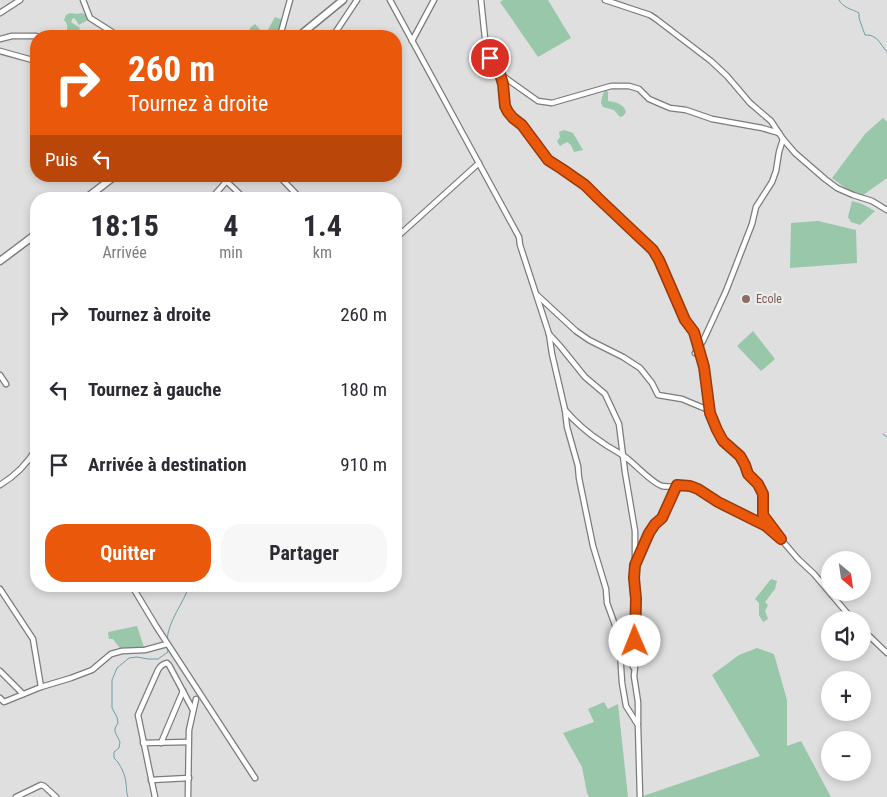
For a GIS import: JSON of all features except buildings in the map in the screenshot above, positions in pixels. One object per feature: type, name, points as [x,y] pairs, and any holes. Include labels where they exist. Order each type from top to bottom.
[{"type":"main road","points":[[306,30],[343,0]]},
{"type":"main road","points":[[94,192],[107,182]]},
{"type":"main road","points":[[0,261],[30,238]]},
{"type":"street","points":[[0,13],[20,0]]},
{"type":"street","points":[[84,0],[90,18],[109,30]]},
{"type":"street","points":[[282,30],[290,0]]},
{"type":"street","points":[[337,30],[357,0]]},
{"type":"street","points":[[391,0],[519,237],[548,334],[567,426],[578,466],[578,478],[587,511],[593,546],[606,589],[607,603],[635,671]]},
{"type":"street","points":[[412,41],[434,0]]},
{"type":"street","points":[[480,0],[486,48],[500,74],[505,106],[508,112],[522,125],[548,160],[590,190],[653,250],[685,320],[694,332],[704,367],[710,413],[717,430],[723,441],[740,456],[748,474],[758,484],[763,494],[763,515],[798,559],[814,574],[845,611]]},
{"type":"street","points":[[605,0],[650,15],[656,19],[722,71],[750,103],[771,121],[795,153],[826,179],[837,188],[872,201],[887,210]]},
{"type":"street","points":[[0,39],[12,36],[30,36]]},
{"type":"street","points":[[0,51],[30,59]]},
{"type":"street","points":[[500,74],[538,101],[545,103],[552,103],[611,86],[629,86],[639,89],[649,99],[670,108],[686,110],[720,121],[756,126],[779,133]]},
{"type":"street","points":[[694,353],[709,329],[726,291],[752,224],[756,207],[772,182],[783,139]]},
{"type":"street","points":[[402,233],[479,163]]},
{"type":"street","points":[[217,192],[226,182],[237,192]]},
{"type":"street","points":[[285,182],[295,192]]},
{"type":"street","points":[[536,295],[583,336],[640,368],[652,383],[658,395],[682,399],[706,408],[710,413]]},
{"type":"street","points":[[548,334],[585,377],[605,394],[619,424],[635,531],[634,676],[638,702],[640,797]]},
{"type":"street","points":[[0,375],[6,384]]},
{"type":"street","points":[[565,410],[590,434],[662,486],[690,486],[698,489],[718,502],[766,526],[781,539]]},
{"type":"street","points":[[0,485],[11,478],[30,459]]},
{"type":"street","points":[[635,565],[649,533],[662,518],[677,485]]},
{"type":"street","points":[[0,589],[33,639],[41,687]]},
{"type":"street","points":[[136,592],[254,778]]},
{"type":"street","points":[[619,636],[622,683],[626,706],[638,725]]},
{"type":"street","points":[[871,638],[887,653]]},
{"type":"street","points":[[0,698],[4,702],[92,670],[111,654],[122,651],[145,650],[167,644]]},
{"type":"street","points":[[155,797],[138,715],[160,666],[167,663],[169,665],[193,710]]},
{"type":"street","points":[[0,672],[23,694]]},
{"type":"street","points":[[161,743],[183,691]]},
{"type":"street","points":[[188,797],[188,742],[196,699]]},
{"type":"street","points":[[143,743],[188,742]]},
{"type":"street","points":[[151,780],[189,778]]},
{"type":"street","points":[[16,797],[26,795],[41,785],[56,797]]},
{"type":"green space","points":[[503,0],[548,0],[571,38],[538,57],[500,2]]},
{"type":"green space","points":[[82,13],[86,15],[88,20],[79,25],[73,18],[71,22],[80,28],[79,30],[67,30],[67,25],[64,20],[66,15]]},
{"type":"green space","points":[[275,17],[283,20],[280,30],[268,30]]},
{"type":"green space","points":[[255,24],[260,30],[250,30],[250,28]]},
{"type":"green space","points":[[605,90],[608,92],[608,101],[622,105],[626,112],[623,116],[620,117],[614,110],[603,107],[601,103]]},
{"type":"green space","points":[[883,118],[887,122],[887,178],[859,198],[832,178],[865,134]]},
{"type":"green space","points":[[564,130],[573,133],[583,150],[574,152],[571,145],[567,142],[560,146],[557,141],[560,137],[559,132]]},
{"type":"green space","points":[[852,201],[875,211],[860,225],[851,222],[848,217]]},
{"type":"green space","points":[[818,221],[856,230],[857,263],[790,268],[791,223]]},
{"type":"green space","points":[[753,331],[775,359],[761,371],[737,346]]},
{"type":"green space","points":[[771,579],[777,581],[775,589],[765,602],[768,605],[765,611],[768,619],[763,622],[759,615],[759,603],[755,599]]},
{"type":"green space","points":[[137,626],[145,650],[122,651],[113,639],[109,639],[108,632]]},
{"type":"green space","points":[[757,648],[774,654],[787,700],[787,746],[801,741],[831,797],[643,797],[760,756],[712,675],[739,655]]},
{"type":"green space","points":[[604,702],[608,709],[618,704],[628,797],[589,797],[582,767],[563,733],[594,722],[588,709]]},
{"type":"waterway","points":[[839,0],[845,7],[859,13],[865,35],[873,36],[887,52]]},
{"type":"waterway","points":[[883,434],[887,437]]},
{"type":"waterway","points":[[167,641],[170,626],[186,592]]},
{"type":"waterway","points":[[128,797],[124,774],[114,758],[114,752],[119,748],[120,742],[115,732],[118,723],[112,708],[112,680],[117,668],[129,658],[158,659],[168,652],[167,647]]},
{"type":"place","name":"Ecole","points":[[746,299]]},
{"type":"route","points":[[490,58],[500,74],[505,106],[508,112],[522,125],[548,160],[590,190],[653,250],[685,320],[694,332],[704,367],[710,413],[717,430],[723,441],[740,456],[748,474],[758,484],[763,494],[763,515],[781,539],[758,521],[718,502],[698,489],[677,485],[662,518],[649,533],[635,565],[635,641]]}]
